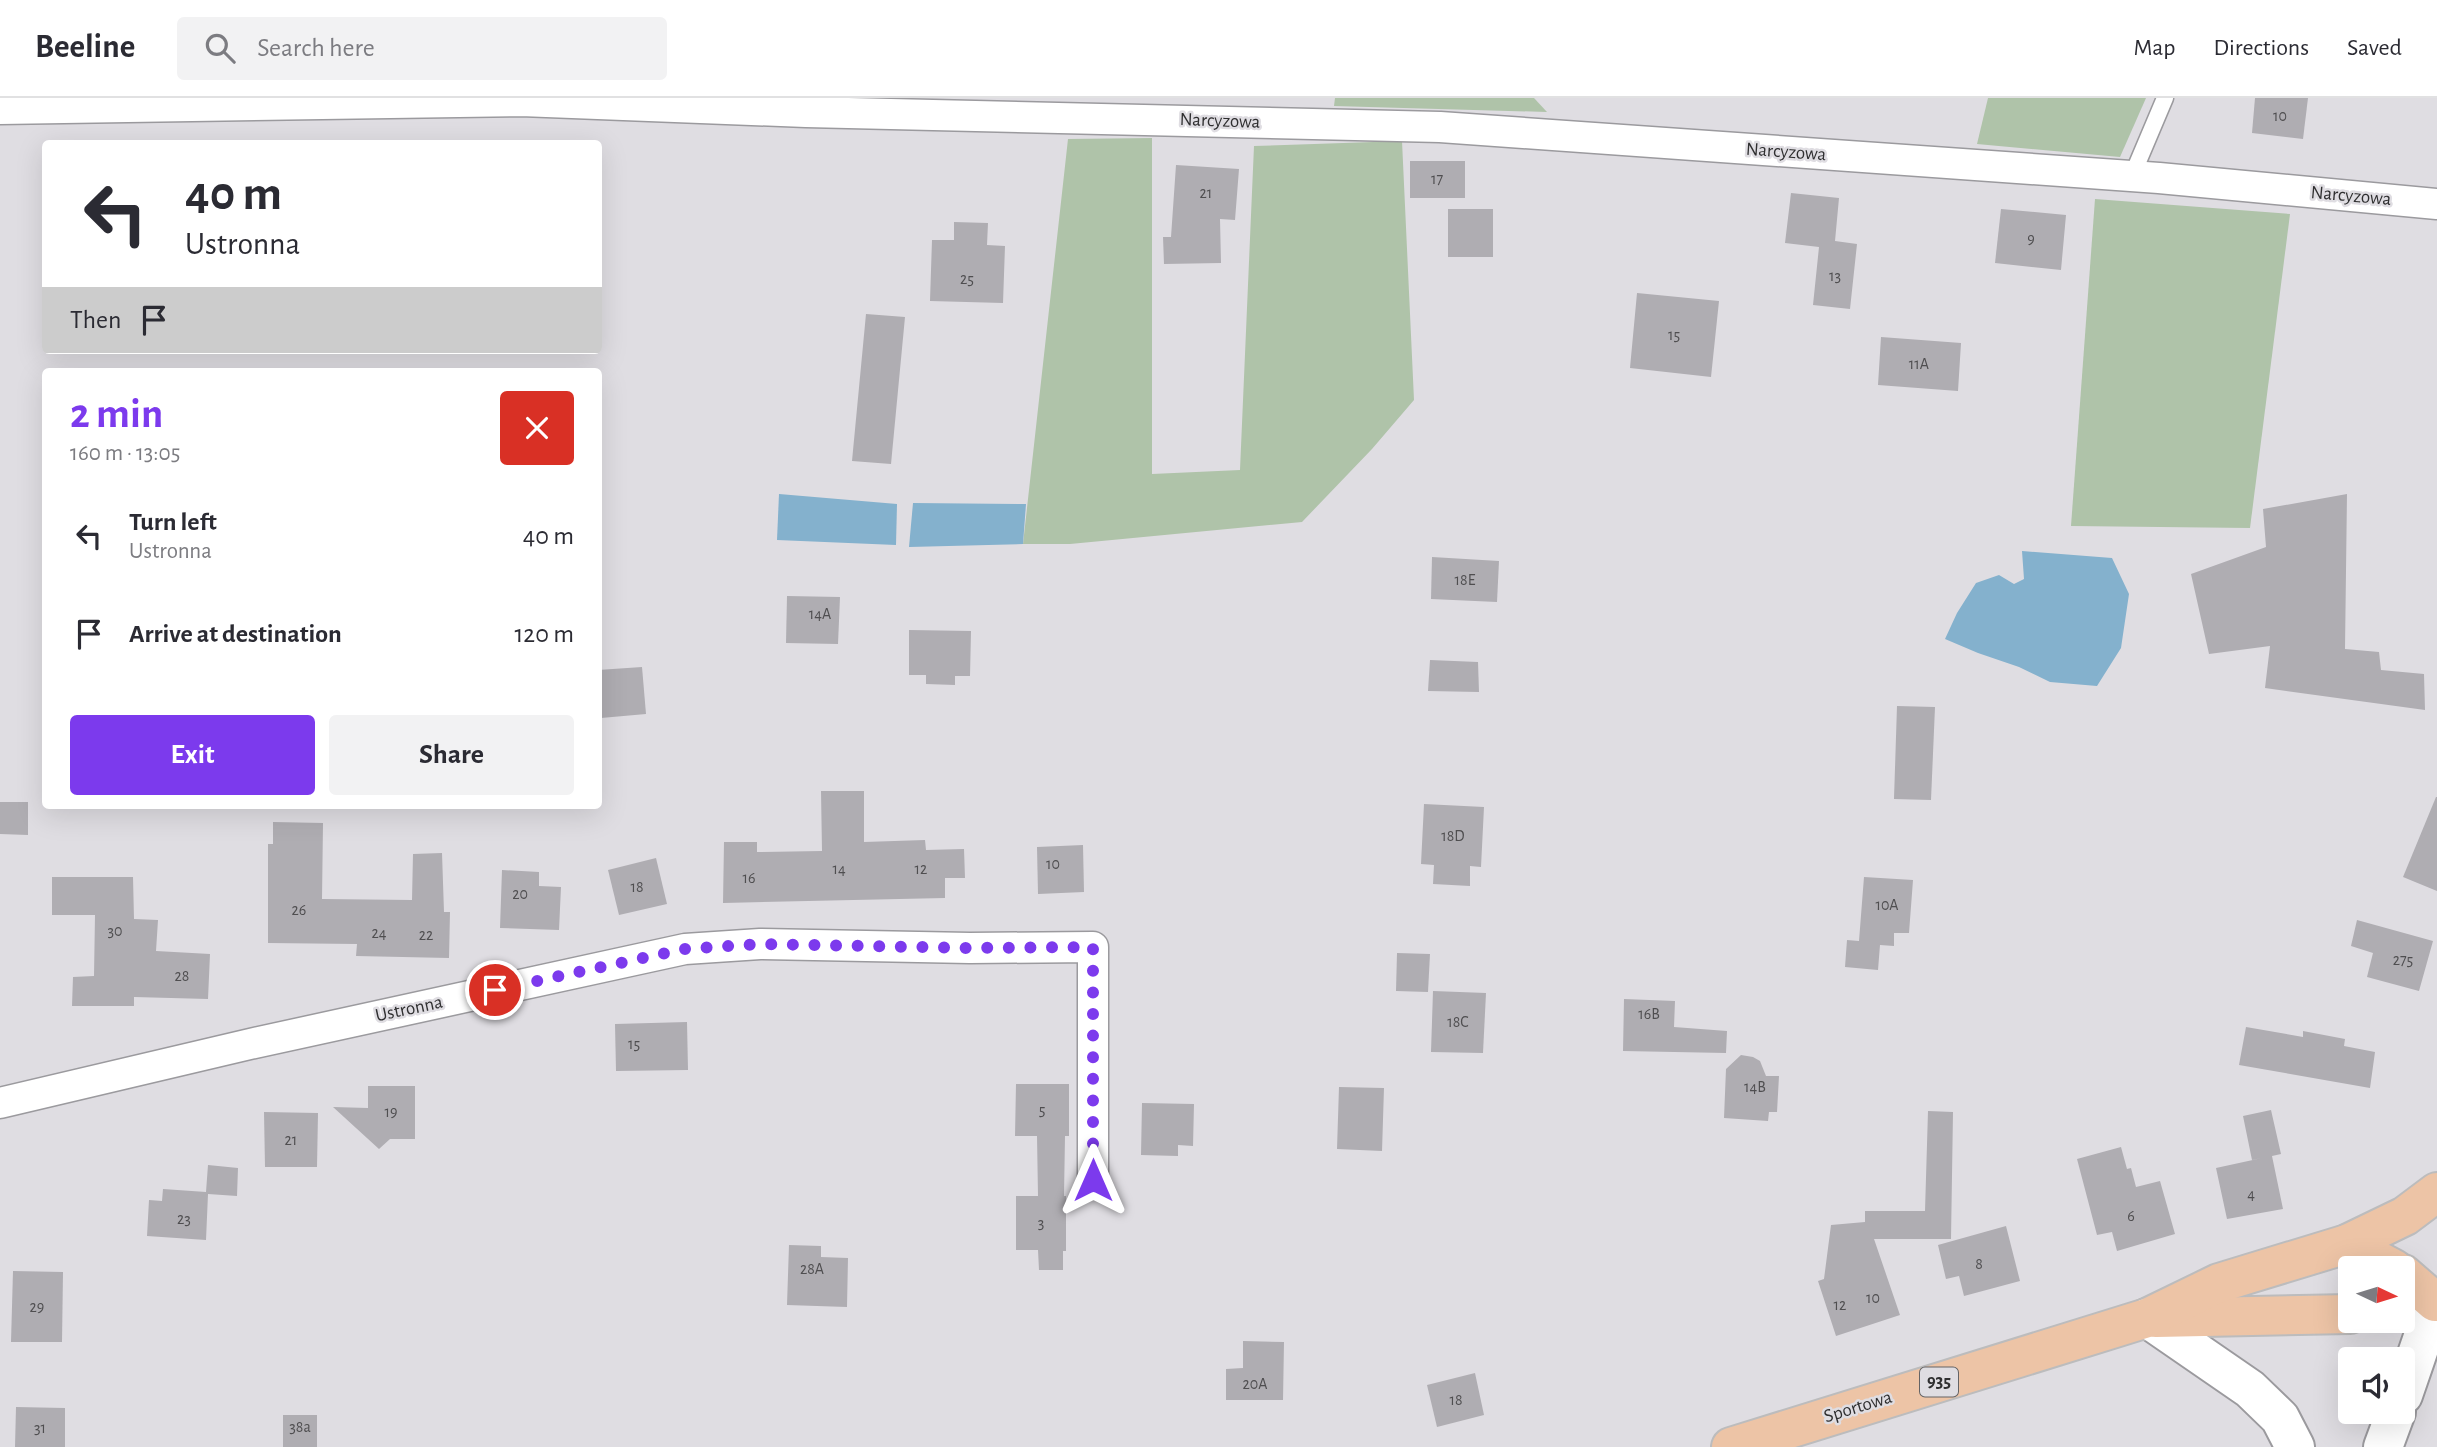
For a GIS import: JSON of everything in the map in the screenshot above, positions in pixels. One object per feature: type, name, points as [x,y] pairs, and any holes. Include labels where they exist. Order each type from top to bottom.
[{"type":"main road","name":"Sportowa","points":[[1731,1447],[2147,1318],[2219,1283],[2347,1244],[2404,1216],[2437,1192]]},
{"type":"main road","points":[[2347,1244],[2370,1256]]},
{"type":"main road","points":[[2414,1347],[2425,1302]]},
{"type":"main road","name":"Sportowa","points":[[2147,1318],[2338,1314]]},
{"type":"main road","points":[[2147,1318],[2250,1389],[2280,1418],[2295,1447]]},
{"type":"main road","points":[[2384,1447],[2392,1424]]},
{"type":"street","name":"Narcyzowa","points":[[0,109],[201,102],[533,101],[806,112],[1440,127],[2132,176],[2437,204]]},
{"type":"street","name":"Ustronna","points":[[0,1103],[250,1044],[685,949],[760,944],[970,948],[1093,947],[1093,1180]]},
{"type":"lane","points":[[2132,176],[2165,98]]},
{"type":"green space","points":[[1335,98],[1534,98],[1547,112],[1334,106]]},
{"type":"green space","points":[[1988,98],[2146,98],[2120,157],[1977,144]]},
{"type":"green space","points":[[1152,138],[1152,474],[1240,470],[1254,146],[1402,141],[1414,400],[1372,449],[1302,522],[1070,544],[1023,544],[1068,139]]},
{"type":"green space","points":[[2095,199],[2290,214],[2250,528],[2071,526]]},
{"type":"water","points":[[779,494],[897,504],[896,545],[777,540]]},
{"type":"water","points":[[913,503],[1026,504],[1023,544],[909,547]]},
{"type":"water","points":[[2022,551],[2112,558],[2129,594],[2121,648],[2097,686],[2050,682],[2019,667],[1945,639],[1976,583],[1999,575],[2014,584],[2024,579]]},
{"type":"building","points":[[2255,98],[2308,98],[2303,139],[2252,133]]},
{"type":"building","points":[[1410,161],[1465,161],[1465,198],[1410,198]]},
{"type":"building","points":[[1176,165],[1239,169],[1235,220],[1220,219],[1221,263],[1164,264],[1163,237],[1171,237]]},
{"type":"building","points":[[1791,193],[1839,198],[1835,241],[1857,244],[1850,309],[1813,305],[1819,247],[1785,243]]},
{"type":"building","points":[[1448,209],[1493,209],[1493,257],[1448,257]]},
{"type":"building","points":[[2001,209],[2066,215],[2061,270],[1995,263]]},
{"type":"building","points":[[954,222],[988,223],[987,245],[1005,246],[1003,303],[930,301],[932,240],[954,240]]},
{"type":"building","points":[[1637,293],[1719,301],[1711,377],[1630,368]]},
{"type":"building","points":[[866,314],[905,317],[891,464],[852,461]]},
{"type":"building","points":[[1881,337],[1961,343],[1958,391],[1878,385]]},
{"type":"building","points":[[2347,494],[2345,649],[2379,652],[2381,670],[2424,674],[2425,710],[2265,688],[2270,646],[2209,654],[2191,574],[2266,547],[2263,509]]},
{"type":"building","points":[[1432,557],[1499,561],[1497,602],[1431,599]]},
{"type":"building","points":[[787,596],[840,597],[838,644],[786,643]]},
{"type":"building","points":[[909,630],[971,631],[970,676],[955,676],[955,685],[926,684],[926,675],[909,675]]},
{"type":"building","points":[[1430,660],[1478,662],[1479,692],[1428,691]]},
{"type":"building","points":[[642,667],[646,714],[602,718],[602,670]]},
{"type":"building","points":[[1897,706],[1935,707],[1931,800],[1894,799]]},
{"type":"building","points":[[821,791],[864,791],[864,842],[925,840],[926,850],[964,849],[965,878],[945,878],[945,898],[723,903],[724,842],[757,842],[757,852],[822,851]]},
{"type":"building","points":[[2437,797],[2437,891],[2403,877]]},
{"type":"building","points":[[0,802],[28,802],[28,835],[0,834]]},
{"type":"building","points":[[1424,804],[1484,807],[1481,867],[1470,866],[1470,886],[1433,884],[1434,865],[1421,864]]},
{"type":"building","points":[[273,822],[323,823],[322,899],[412,900],[413,854],[442,853],[444,912],[450,912],[449,958],[356,956],[357,944],[268,943],[268,844],[273,844]]},
{"type":"building","points":[[1083,845],[1084,892],[1038,894],[1037,847]]},
{"type":"building","points":[[656,858],[667,904],[619,915],[608,870]]},
{"type":"building","points":[[502,870],[539,872],[539,886],[561,887],[559,930],[500,928]]},
{"type":"building","points":[[52,877],[133,877],[134,919],[158,920],[156,951],[210,954],[208,999],[134,997],[134,1006],[72,1006],[73,977],[94,976],[95,915],[52,915]]},
{"type":"building","points":[[1864,877],[1913,880],[1909,933],[1894,933],[1894,946],[1880,945],[1878,970],[1845,967],[1847,940],[1859,941]]},
{"type":"building","points":[[2357,920],[2433,941],[2419,991],[2367,977],[2373,953],[2351,946]]},
{"type":"building","points":[[1397,953],[1430,954],[1428,992],[1396,991]]},
{"type":"building","points":[[1433,991],[1486,993],[1483,1053],[1431,1052]]},
{"type":"building","points":[[1624,999],[1675,1001],[1674,1027],[1727,1031],[1726,1053],[1623,1051]]},
{"type":"building","points":[[687,1022],[688,1070],[616,1071],[615,1024]]},
{"type":"building","points":[[2246,1027],[2303,1037],[2303,1031],[2345,1039],[2344,1046],[2375,1052],[2370,1088],[2239,1065]]},
{"type":"building","points":[[1741,1055],[1760,1061],[1766,1076],[1779,1076],[1777,1112],[1769,1112],[1768,1121],[1724,1118],[1726,1069]]},
{"type":"building","points":[[1016,1084],[1069,1084],[1069,1136],[1065,1136],[1066,1251],[1063,1251],[1063,1270],[1039,1270],[1038,1250],[1016,1250],[1016,1196],[1038,1196],[1037,1136],[1015,1136]]},
{"type":"building","points":[[368,1086],[415,1086],[415,1139],[390,1139],[379,1149],[333,1107],[368,1108]]},
{"type":"building","points":[[1339,1087],[1384,1088],[1382,1151],[1337,1149]]},
{"type":"building","points":[[1142,1103],[1194,1104],[1193,1146],[1178,1145],[1178,1156],[1141,1155]]},
{"type":"building","points":[[2271,1110],[2281,1154],[2272,1156],[2283,1209],[2227,1219],[2216,1168],[2262,1158],[2252,1160],[2243,1116]]},
{"type":"building","points":[[1928,1111],[1953,1112],[1951,1239],[1874,1239],[1900,1315],[1836,1336],[1818,1281],[1824,1279],[1831,1225],[1865,1222],[1865,1211],[1925,1211]]},
{"type":"building","points":[[264,1112],[318,1113],[317,1167],[265,1167]]},
{"type":"building","points":[[2121,1147],[2127,1169],[2131,1168],[2136,1187],[2160,1181],[2175,1234],[2117,1251],[2112,1232],[2097,1235],[2077,1159]]},
{"type":"building","points":[[208,1165],[238,1168],[237,1196],[208,1194],[206,1240],[147,1236],[149,1200],[162,1201],[163,1189],[206,1192]]},
{"type":"building","points":[[2006,1226],[2020,1281],[1964,1296],[1959,1276],[1946,1279],[1938,1245]]},
{"type":"building","points":[[789,1245],[821,1246],[821,1257],[848,1258],[847,1307],[787,1305]]},
{"type":"building","points":[[13,1271],[63,1272],[62,1342],[11,1342]]},
{"type":"building","points":[[1243,1341],[1284,1342],[1283,1400],[1226,1400],[1226,1369],[1243,1368]]},
{"type":"building","points":[[1475,1373],[1484,1415],[1437,1427],[1427,1385]]},
{"type":"building","points":[[16,1407],[65,1408],[65,1447],[15,1447]]},
{"type":"building","points":[[283,1415],[317,1415],[317,1447],[283,1447]]},
{"type":"route","points":[[495,990],[685,949],[760,944],[970,948],[1093,947],[1093,1180]]}]
